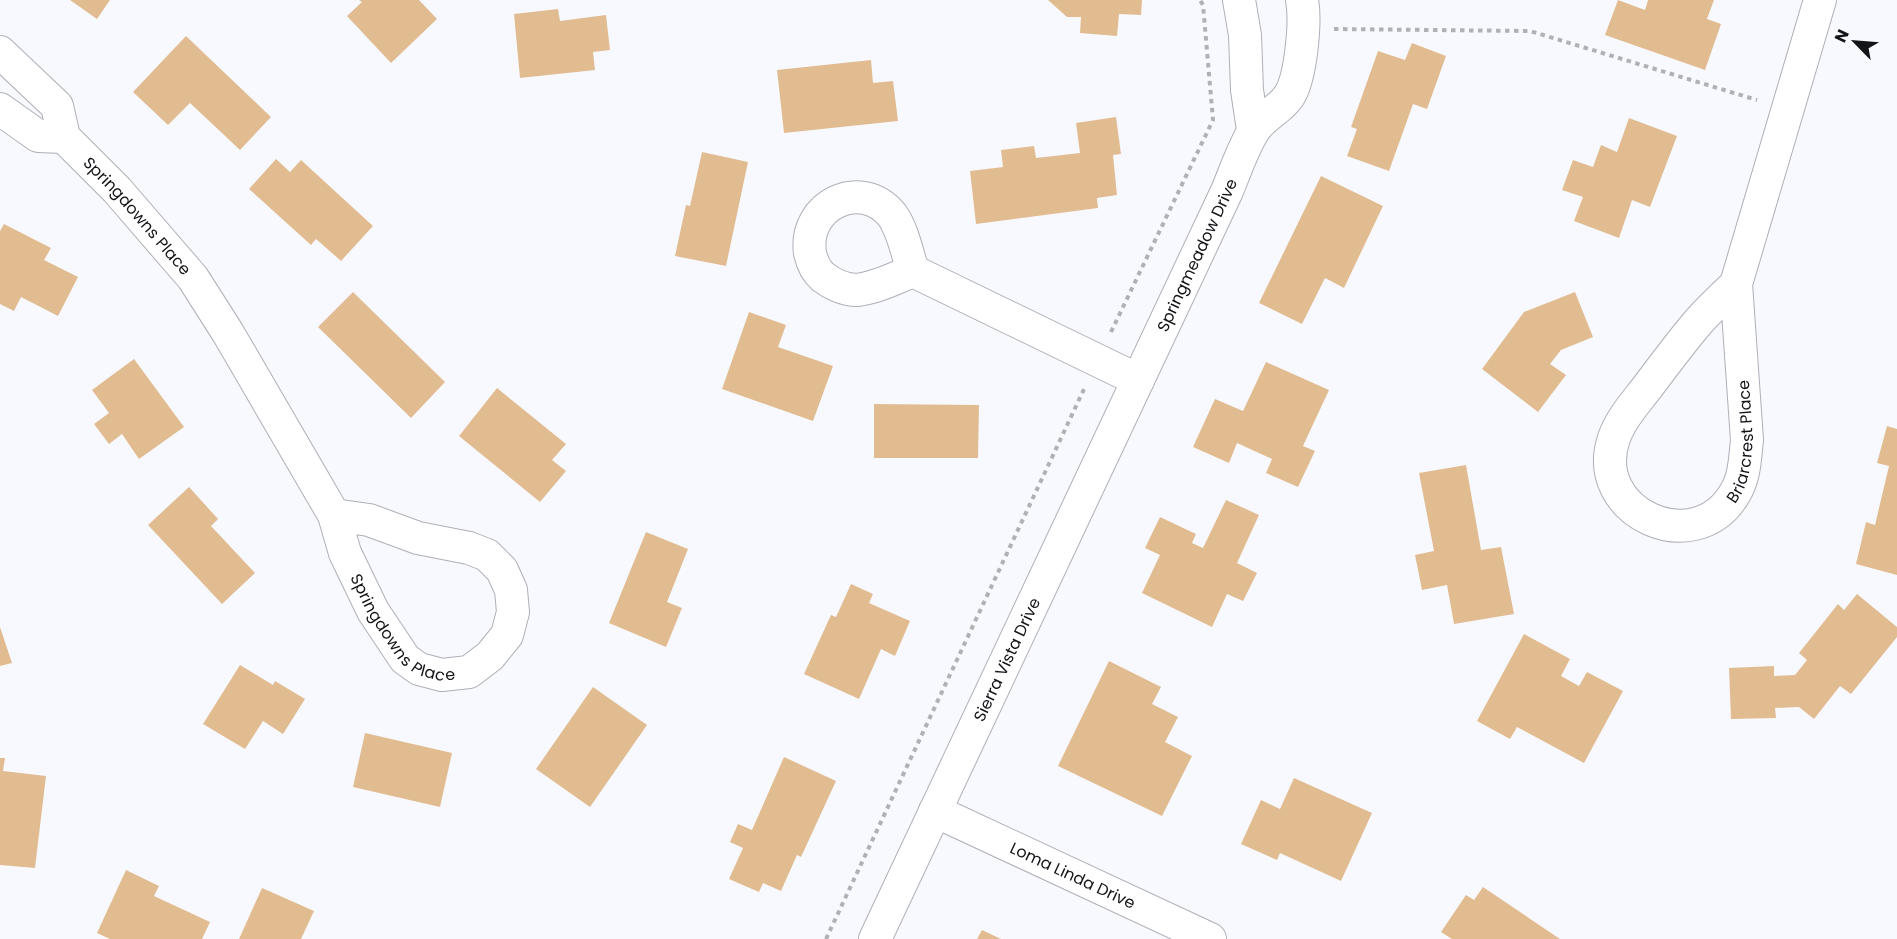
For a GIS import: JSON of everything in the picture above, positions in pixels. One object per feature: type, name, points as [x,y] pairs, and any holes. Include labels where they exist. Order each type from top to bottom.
[{"type":"street","points":[[1239,0],[1245,35],[1247,90],[1253,130]]},
{"type":"street","name":"Briarcrest Place","points":[[1736,284],[1695,325],[1626,416],[1614,438],[1610,457],[1612,473],[1619,493],[1630,507],[1650,521],[1671,526],[1692,525],[1712,519],[1727,505],[1737,491],[1745,466],[1747,440],[1736,284],[1820,0]]},
{"type":"street","name":"Springmeadow Drive","points":[[1138,380],[1227,192],[1253,130],[1290,96],[1297,72],[1303,14]]},
{"type":"street","points":[[0,52],[57,106],[64,137],[38,136],[0,109]]},
{"type":"street","name":"Springdowns Place","points":[[64,137],[117,190],[193,279],[228,333],[334,515],[345,553],[373,611],[405,659],[419,669],[442,675],[469,672],[490,656],[507,635],[513,612],[511,590],[502,570],[487,555],[469,548],[418,538],[369,520],[334,515]]},
{"type":"street","points":[[913,271],[1138,380]]},
{"type":"street","name":"Sierra Vista Drive","points":[[875,939],[1138,380]]},
{"type":"street","name":"Loma Linda Drive","points":[[934,811],[1210,939]]},
{"type":"path","points":[[826,939],[1097,360],[1213,120],[1203,5],[1200,0]]},
{"type":"path","points":[[1303,14],[1530,31],[1788,109]]},
{"type":"building","points":[[70,0],[110,0],[97,19]]},
{"type":"building","points":[[359,0],[419,0],[437,19],[391,63],[347,16],[362,2]]},
{"type":"building","points":[[1048,0],[1142,0],[1141,15],[1119,14],[1117,36],[1080,33],[1081,17],[1067,17]]},
{"type":"building","points":[[1618,0],[1645,10],[1648,0],[1714,0],[1707,19],[1721,24],[1705,70],[1605,35]]},
{"type":"building","points":[[558,9],[560,21],[606,15],[610,50],[593,52],[595,70],[520,78],[514,14]]},
{"type":"building","points":[[186,36],[271,117],[240,150],[190,103],[168,125],[133,92]]},
{"type":"building","points":[[1412,43],[1446,56],[1427,109],[1413,104],[1389,171],[1347,156],[1357,129],[1351,127],[1378,51],[1405,60]]},
{"type":"building","points":[[871,60],[873,83],[893,81],[898,121],[784,133],[777,70]]},
{"type":"building","points":[[1116,117],[1121,154],[1113,155],[1117,195],[1097,198],[1098,208],[976,224],[970,171],[1003,167],[1001,150],[1034,146],[1036,158],[1080,153],[1076,123]]},
{"type":"building","points":[[1629,118],[1677,136],[1650,207],[1632,200],[1619,238],[1574,221],[1583,197],[1562,190],[1573,160],[1593,167],[1601,145],[1617,152]]},
{"type":"building","points":[[702,152],[748,162],[726,266],[675,256],[686,205],[690,206]]},
{"type":"building","points":[[276,159],[290,172],[301,160],[373,226],[341,261],[316,239],[311,245],[249,189]]},
{"type":"building","points":[[1321,176],[1383,206],[1344,288],[1325,278],[1302,324],[1259,303]]},
{"type":"building","points":[[4,224],[51,248],[44,260],[78,277],[58,316],[21,297],[14,311],[0,304],[0,231]]},
{"type":"building","points":[[353,292],[445,382],[411,418],[318,327]]},
{"type":"building","points":[[1575,292],[1593,337],[1561,350],[1550,364],[1566,375],[1538,412],[1482,369],[1524,312]]},
{"type":"building","points":[[749,312],[786,325],[778,347],[833,366],[813,421],[722,389]]},
{"type":"building","points":[[134,359],[184,427],[139,459],[122,434],[109,444],[94,424],[109,413],[92,390]]},
{"type":"building","points":[[1266,362],[1329,390],[1303,446],[1315,451],[1298,487],[1266,473],[1272,459],[1237,443],[1229,463],[1193,447],[1215,399],[1243,411]]},
{"type":"building","points":[[497,388],[566,444],[552,460],[566,471],[540,502],[459,436]]},
{"type":"building","points":[[874,404],[979,405],[978,458],[874,458]]},
{"type":"building","points":[[1887,426],[1897,429],[1897,575],[1856,564],[1866,522],[1875,525],[1889,466],[1877,463]]},
{"type":"building","points":[[1466,465],[1481,550],[1501,547],[1514,614],[1454,624],[1447,585],[1422,590],[1415,555],[1434,551],[1419,473]]},
{"type":"building","points":[[189,487],[218,519],[211,526],[255,573],[222,604],[148,525]]},
{"type":"building","points":[[1226,500],[1259,515],[1237,563],[1257,573],[1243,601],[1227,594],[1212,627],[1142,593],[1160,555],[1145,548],[1160,517],[1196,534],[1192,543],[1203,548]]},
{"type":"building","points":[[646,532],[688,549],[667,602],[682,608],[666,647],[609,623]]},
{"type":"building","points":[[851,584],[873,594],[869,603],[910,621],[895,656],[881,649],[859,699],[804,674],[831,615],[836,617]]},
{"type":"building","points":[[1857,594],[1897,627],[1897,637],[1851,694],[1840,686],[1814,719],[1799,707],[1775,708],[1776,718],[1731,719],[1729,668],[1774,666],[1774,676],[1795,675],[1807,660],[1799,653],[1838,604],[1844,610]]},
{"type":"building","points":[[0,627],[12,663],[0,666]]},
{"type":"building","points":[[1524,634],[1570,659],[1561,676],[1579,686],[1587,672],[1623,691],[1584,763],[1517,727],[1510,739],[1477,721]]},
{"type":"building","points":[[1109,661],[1161,687],[1152,704],[1178,717],[1165,742],[1192,756],[1162,816],[1058,766]]},
{"type":"building","points":[[240,665],[273,685],[275,681],[305,699],[283,734],[263,721],[245,749],[203,724]]},
{"type":"building","points":[[593,687],[647,725],[590,807],[536,769]]},
{"type":"building","points":[[365,733],[452,753],[440,807],[353,787]]},
{"type":"building","points":[[784,757],[836,781],[801,857],[797,855],[781,891],[763,883],[759,892],[729,879],[743,848],[730,842],[738,824],[752,830]]},
{"type":"building","points":[[0,758],[5,758],[3,771],[46,776],[35,868],[0,865]]},
{"type":"building","points":[[1294,778],[1372,813],[1341,881],[1280,853],[1277,860],[1241,844],[1261,800],[1280,809]]},
{"type":"building","points":[[126,870],[159,886],[154,896],[210,922],[202,939],[110,939],[97,933]]},
{"type":"building","points":[[1483,887],[1560,939],[1452,939],[1441,932],[1466,895],[1474,900]]},
{"type":"building","points":[[262,888],[314,911],[301,939],[239,939]]},
{"type":"building","points":[[982,930],[1001,939],[977,939]]}]
